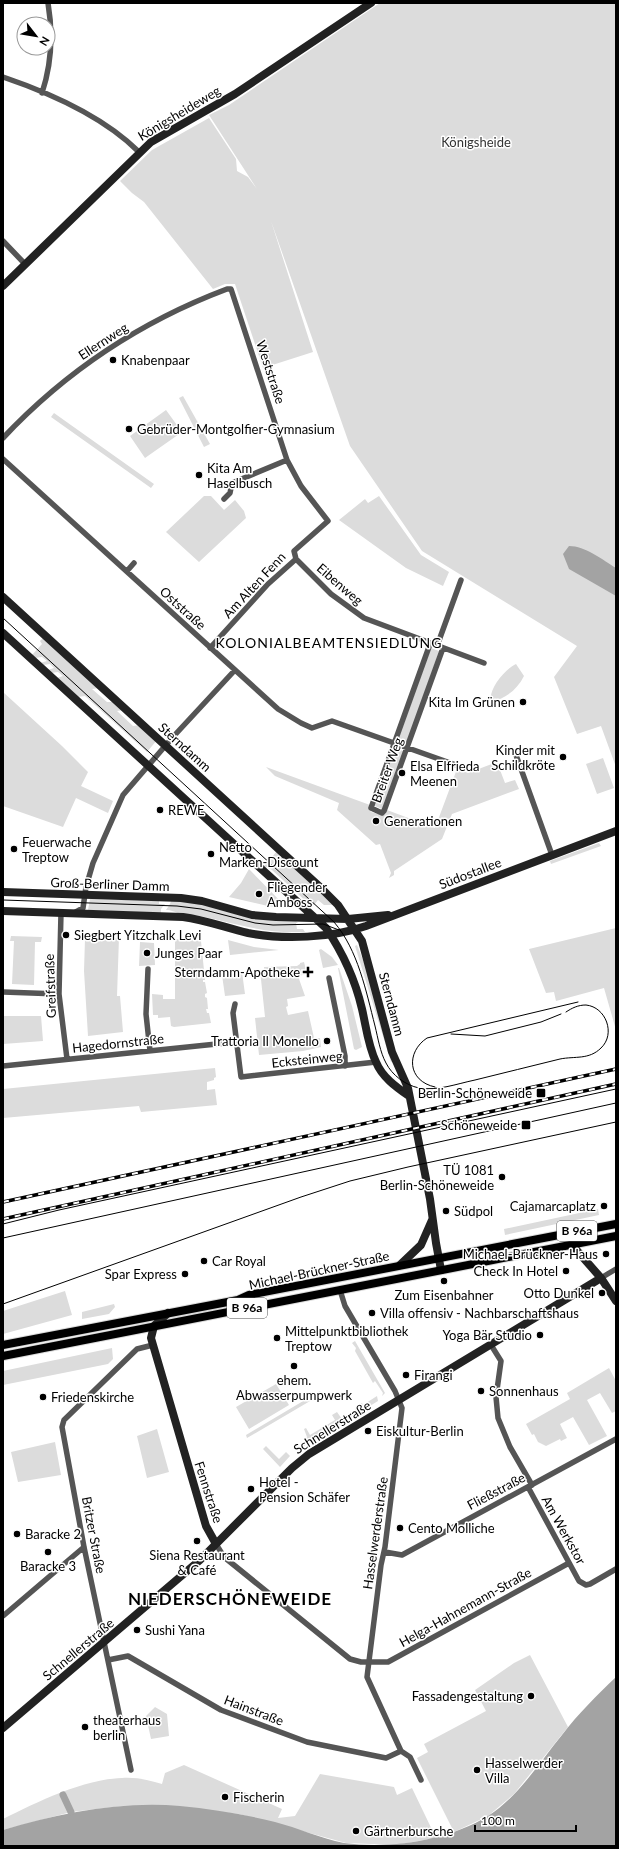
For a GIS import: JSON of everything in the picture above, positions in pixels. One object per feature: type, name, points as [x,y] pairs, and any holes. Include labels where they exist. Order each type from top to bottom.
[{"type":"main road","name":"Michael-Brückner-Straße","points":[[3,1345],[168,1313],[400,1265],[439,1259],[616,1224]]},
{"type":"main road","name":"Michael-Brückner-Straße","points":[[3,1356],[616,1236]]},
{"type":"street","points":[[42,93],[49,68],[51,46],[52,28],[48,3]]},
{"type":"street","name":"Königsheideweg","points":[[3,286],[139,152],[161,135],[207,111],[371,3]]},
{"type":"street","points":[[3,77],[42,93],[94,119],[124,138],[139,152]]},
{"type":"street","points":[[3,242],[25,264]]},
{"type":"street","name":"Ellernweg","points":[[3,438],[46,397],[100,354],[159,318],[193,302],[227,289],[231,289]]},
{"type":"street","name":"Weststraße","points":[[231,289],[287,460],[301,486],[328,521]]},
{"type":"street","name":"Oststraße","points":[[3,459],[278,709],[312,728],[332,721],[456,766]]},
{"type":"street","points":[[224,499],[230,493],[232,483],[287,460]]},
{"type":"street","name":"Am Alten Fenn","points":[[210,648],[268,584],[296,559],[294,551],[328,521]]},
{"type":"street","name":"Eibenweg","points":[[296,559],[336,598],[364,618],[484,663]]},
{"type":"street","points":[[127,571],[134,563]]},
{"type":"street","name":"Breiter Weg","points":[[430,644],[371,808],[382,813],[384,812],[407,747],[461,580]]},
{"type":"street","name":"Sterndamm","points":[[3,597],[328,894],[348,919],[362,941],[392,1052],[406,1083],[430,1199],[432,1219],[442,1270]]},
{"type":"street","points":[[3,633],[316,918],[330,934],[347,961],[362,1006],[370,1062],[394,1086],[409,1096]]},
{"type":"street","points":[[74,913],[83,908],[87,883],[93,863],[126,789],[235,670]]},
{"type":"street","points":[[516,755],[552,855]]},
{"type":"street","name":"Südostallee","points":[[330,934],[355,930],[616,831]]},
{"type":"street","name":"Groß-Berliner Damm","points":[[3,892],[181,898],[216,905],[252,915],[316,918]]},
{"type":"street","points":[[3,911],[183,917],[212,922],[247,933],[268,936],[330,934]]},
{"type":"street","name":"Greifstraße","points":[[61,913],[59,994],[67,1059]]},
{"type":"street","name":"Südostallee","points":[[348,919],[397,914]]},
{"type":"street","points":[[316,918],[348,919]]},
{"type":"street","points":[[148,969],[146,1014],[150,1051]]},
{"type":"street","points":[[328,978],[345,1056],[345,1066]]},
{"type":"street","points":[[3,992],[59,994]]},
{"type":"street","points":[[235,1004],[233,1013],[236,1042]]},
{"type":"street","name":"Ecksteinweg","points":[[236,1042],[240,1077],[370,1062]]},
{"type":"street","name":"Hagedornstraße","points":[[3,1066],[236,1042]]},
{"type":"street","points":[[400,1265],[421,1245],[432,1219]]},
{"type":"street","points":[[572,1245],[601,1278],[616,1301]]},
{"type":"street","name":"Schnellerstraße","points":[[3,1728],[104,1643],[216,1544],[305,1457],[616,1269]]},
{"type":"street","name":"Hasselwerderstraße","points":[[340,1290],[345,1306],[399,1400],[402,1414],[385,1552],[381,1565],[367,1677],[401,1751],[410,1757],[421,1780]]},
{"type":"street","points":[[154,1326],[168,1313]]},
{"type":"street","name":"Fennstraße","points":[[154,1326],[151,1338],[153,1346],[206,1526],[224,1557],[350,1659],[368,1661]]},
{"type":"street","name":"Am Werkstor","points":[[491,1345],[501,1361],[496,1397],[498,1418],[510,1447],[569,1563],[582,1584],[590,1584],[616,1570]]},
{"type":"street","name":"Britzer Straße","points":[[132,1770],[84,1547],[62,1427],[64,1420],[137,1349],[153,1346]]},
{"type":"street","name":"Fließstraße","points":[[385,1552],[402,1554],[616,1439]]},
{"type":"street","points":[[3,1616],[84,1547]]},
{"type":"street","name":"Helga-Hahnemann-Straße","points":[[368,1661],[388,1662],[569,1563]]},
{"type":"street","name":"Hainstraße","points":[[108,1660],[128,1656],[221,1710],[307,1742],[386,1758],[401,1751]]},
{"type":"green space","name":"Königsheide","points":[[380,3],[616,3],[616,767],[601,726],[577,734],[554,677],[577,646],[422,551],[350,446],[271,221],[313,352],[263,368],[235,284],[225,284],[213,289],[144,202],[120,181],[152,150],[209,118],[236,159],[237,171],[248,177],[257,189],[209,115],[229,105]]},
{"type":"green space","points":[[183,396],[210,444],[204,447],[179,398]]},
{"type":"green space","points":[[166,410],[182,432],[145,458],[130,436]]},
{"type":"green space","points":[[54,413],[154,484],[151,488],[51,417]]},
{"type":"green space","points":[[204,496],[211,496],[224,510],[235,500],[244,511],[246,518],[199,562],[166,532]]},
{"type":"green space","points":[[379,496],[421,555],[449,572],[443,586],[406,568],[339,520],[365,499],[368,503]]},
{"type":"green space","points":[[44,637],[99,688],[92,689],[107,702],[114,702],[124,710],[117,711],[133,726],[140,725],[157,740],[147,752],[85,696],[77,697],[57,678],[63,676],[58,672],[51,673],[48,670],[54,668],[50,664],[43,665],[40,663],[47,661],[42,657],[35,658],[32,655],[42,644],[40,641]]},
{"type":"green space","points":[[431,648],[439,651],[407,743],[405,744],[398,740]]},
{"type":"green space","points":[[516,664],[524,676],[521,681],[510,693],[491,702],[492,691],[498,680],[507,670]]},
{"type":"green space","points":[[3,692],[88,772],[81,786],[113,801],[108,813],[76,798],[63,827],[3,806]]},
{"type":"green space","points":[[395,748],[403,751],[382,809],[375,806]]},
{"type":"green space","points":[[603,758],[614,788],[597,794],[586,764]]},
{"type":"green space","points":[[497,762],[505,783],[515,780],[519,789],[452,814],[442,839],[394,871],[394,875],[389,878],[391,873],[380,844],[376,845],[337,810],[339,803],[275,776],[266,767],[370,805],[369,808],[371,812],[382,815],[386,814],[387,810],[435,828],[457,769],[468,773]]},
{"type":"green space","points":[[599,843],[601,846],[551,864],[550,861]]},
{"type":"green space","points":[[277,851],[335,905],[324,905],[318,900],[314,905],[310,905],[272,870],[264,866]]},
{"type":"green space","points":[[249,869],[285,906],[284,908],[229,897],[241,883]]},
{"type":"green space","points":[[90,899],[159,901],[159,904],[165,904],[161,909],[161,913],[88,910]]},
{"type":"green space","points":[[171,901],[191,902],[295,920],[298,923],[296,923],[297,929],[303,929],[305,932],[264,930],[197,915],[180,914],[166,910]]},
{"type":"green space","points":[[616,928],[616,1030],[604,988],[556,1001],[554,992],[546,993],[529,949]]},
{"type":"green space","points":[[11,936],[42,937],[41,942],[35,942],[34,985],[12,984],[14,941],[10,941]]},
{"type":"green space","points":[[84,936],[99,936],[99,938],[119,937],[117,996],[120,996],[123,1032],[88,1036],[84,971]]},
{"type":"green space","points":[[175,939],[201,941],[205,980],[203,980],[203,982],[205,982],[207,993],[205,994],[205,997],[207,998],[208,1009],[206,1009],[207,1013],[209,1013],[211,1023],[174,1027],[171,1026],[170,1017],[158,1018],[158,1015],[153,1015],[152,994],[163,995],[163,999],[175,999]]},
{"type":"green space","points":[[228,940],[254,947],[279,950],[230,955]]},
{"type":"green space","points":[[140,942],[154,943],[155,965],[139,966]]},
{"type":"green space","points":[[357,945],[365,965],[393,1061],[391,1062],[355,946]]},
{"type":"green space","points":[[321,949],[332,957],[338,965],[323,968],[319,950]]},
{"type":"green space","points":[[304,962],[307,974],[298,976],[305,996],[287,999],[288,1006],[286,1007],[288,1015],[308,1011],[314,1038],[320,1038],[321,1047],[303,1051],[259,1055],[255,1018],[265,1017],[260,970],[264,970],[264,967],[297,966]]},
{"type":"green space","points":[[338,968],[352,1006],[362,1047],[356,1050],[354,1049]]},
{"type":"green space","points":[[242,972],[245,994],[225,996],[222,975]]},
{"type":"green space","points":[[3,1016],[41,1016],[43,1041],[3,1044]]},
{"type":"green space","points":[[215,1068],[216,1077],[214,1080],[207,1082],[207,1090],[215,1089],[217,1105],[141,1112],[139,1106],[3,1118],[3,1089]]},
{"type":"green space","points":[[598,1209],[599,1215],[505,1235],[504,1229]]},
{"type":"green space","points":[[65,1291],[72,1315],[3,1334],[3,1311]]},
{"type":"green space","points":[[114,1304],[115,1307],[109,1314],[82,1319],[82,1312]]},
{"type":"green space","points":[[355,1341],[385,1393],[382,1396],[383,1393],[375,1381],[373,1383],[355,1351],[356,1348],[352,1343]]},
{"type":"green space","points":[[112,1348],[113,1359],[108,1364],[3,1385],[3,1371]]},
{"type":"green space","points":[[609,1368],[616,1381],[616,1411],[612,1413],[600,1393],[587,1400],[607,1436],[589,1445],[573,1417],[560,1424],[567,1438],[561,1441],[560,1439],[546,1446],[538,1442],[526,1424],[570,1399],[567,1393]]},
{"type":"green space","points":[[276,1384],[289,1405],[249,1429],[236,1407]]},
{"type":"green space","points":[[320,1391],[322,1394],[247,1438],[246,1435]]},
{"type":"green space","points":[[377,1396],[378,1401],[350,1418],[348,1415],[355,1410],[356,1407],[362,1403],[363,1405]]},
{"type":"green space","points":[[337,1412],[344,1422],[297,1450],[307,1437],[304,1429],[306,1428],[310,1435],[335,1420],[332,1415]]},
{"type":"green space","points":[[157,1429],[169,1472],[147,1478],[137,1436]]},
{"type":"green space","points":[[55,1442],[61,1475],[18,1482],[11,1452]]},
{"type":"green space","points":[[266,1446],[279,1459],[286,1452],[290,1456],[280,1467],[263,1449]]},
{"type":"green space","points":[[530,1655],[568,1727],[514,1794],[488,1816],[454,1832],[417,1758],[428,1752],[424,1744],[486,1711],[475,1690],[514,1663]]},
{"type":"green space","points":[[155,1707],[167,1714],[169,1736],[151,1739],[146,1716]]},
{"type":"green space","points":[[184,1765],[282,1809],[278,1818],[295,1816],[320,1774],[394,1787],[397,1795],[412,1788],[436,1838],[395,1845],[346,1843],[239,1814],[159,1805],[122,1806],[71,1812],[3,1830],[3,1819],[61,1792],[107,1779],[132,1778],[162,1784],[165,1773]]},
{"type":"shaded area","points":[[569,546],[581,548],[616,568],[616,596],[569,569],[563,554]]},
{"type":"shaded area","points":[[616,1677],[616,1846],[3,1846],[3,1830],[46,1818],[90,1810],[135,1805],[180,1806],[239,1814],[275,1822],[344,1843],[362,1845],[399,1844],[437,1837],[472,1825],[499,1808],[519,1789],[575,1720]]},
{"type":"waterway","points":[[63,1795],[71,1812]]},
{"type":"tram line","points":[[3,618],[334,922],[349,945],[360,971],[384,1059],[392,1072],[400,1079],[414,1087],[426,1089],[440,1088],[560,1059],[587,1056],[601,1048],[608,1036],[608,1029],[607,1022],[599,1011],[586,1005],[575,1007],[566,1012]]},
{"type":"tram line","points":[[3,900],[177,906],[201,909],[255,923],[273,925],[323,924],[339,930]]},
{"type":"tram line","points":[[435,1087],[426,1084],[419,1079],[413,1066],[415,1051],[427,1038],[578,1002]]},
{"type":"tram line","points":[[451,1034],[485,1036],[541,1022],[561,1014]]},
{"type":"tram line","points":[[3,1224],[59,1210],[616,1089]]},
{"type":"tram line","points":[[3,1238],[616,1103]]},
{"type":"tram line","points":[[3,1304],[301,1197],[350,1181],[616,1122]]},
{"type":"railway","points":[[3,1202],[616,1069]]},
{"type":"railway","points":[[3,1219],[616,1084]]},
{"type":"place","name":"Knabenpaar","points":[[113,360]]},
{"type":"place","name":"Gebrüder-Montgolfier-Gymnasium","points":[[129,429]]},
{"type":"place","name":"Kita Am Haselbusch","points":[[199,475]]},
{"type":"place","name":"Kita Im Grünen","points":[[523,702]]},
{"type":"place","name":"Kinder mit Schildkröte","points":[[563,757]]},
{"type":"place","name":"Elsa Elfrieda Meenen","points":[[402,773]]},
{"type":"place","name":"REWE","points":[[160,810]]},
{"type":"place","name":"Generationen","points":[[376,821]]},
{"type":"place","name":"Feuerwache Treptow","points":[[14,849]]},
{"type":"place","name":"Netto Marken-Discount","points":[[211,854]]},
{"type":"place","name":"Fliegender Amboss","points":[[259,894]]},
{"type":"place","name":"Siegbert Yitzchalk Levi","points":[[66,935]]},
{"type":"place","name":"Junges Paar","points":[[147,953]]},
{"type":"place","name":"Sterndamm-Apotheke","points":[[308,972]]},
{"type":"place","name":"Trattoria Il Monello","points":[[327,1041]]},
{"type":"place","name":"Berlin-Schöneweide","points":[[541,1093]]},
{"type":"place","name":"Schöneweide","points":[[526,1125]]},
{"type":"place","name":"TÜ 1081 Berlin-Schöneweide","points":[[502,1177]]},
{"type":"place","name":"Cajamarcaplatz","points":[[604,1206]]},
{"type":"place","name":"Südpol","points":[[446,1211]]},
{"type":"place","name":"Michael-Brückner-Haus","points":[[606,1254]]},
{"type":"place","name":"Car Royal","points":[[204,1261]]},
{"type":"place","name":"Check In Hotel","points":[[566,1271]]},
{"type":"place","name":"Spar Express","points":[[185,1274]]},
{"type":"place","name":"Zum Eisenbahner","points":[[444,1281]]},
{"type":"place","name":"Otto Dunkel","points":[[602,1293]]},
{"type":"place","name":"Villa offensiv - Nachbarschaftshaus","points":[[372,1313]]},
{"type":"place","name":"Yoga Bär Studio","points":[[540,1335]]},
{"type":"place","name":"Mittelpunktbibliothek Treptow","points":[[277,1338]]},
{"type":"place","name":"ehem. Abwasserpumpwerk","points":[[294,1366]]},
{"type":"place","name":"Firangi","points":[[406,1375]]},
{"type":"place","name":"Sonnenhaus","points":[[481,1391]]},
{"type":"place","name":"Friedenskirche","points":[[43,1397]]},
{"type":"place","name":"Eiskultur-Berlin","points":[[368,1431]]},
{"type":"place","name":"Hotel - Pension Schäfer","points":[[251,1489]]},
{"type":"place","name":"Cento Molliche","points":[[400,1528]]},
{"type":"place","name":"Baracke 2","points":[[17,1534]]},
{"type":"place","name":"Siena Restaurant & Café","points":[[197,1541]]},
{"type":"place","name":"Baracke 3","points":[[48,1552]]},
{"type":"place","name":"Sushi Yana","points":[[137,1630]]},
{"type":"place","name":"Fassadengestaltung","points":[[531,1696]]},
{"type":"place","name":"theaterhaus berlin","points":[[85,1727]]},
{"type":"place","name":"Hasselwerder Villa","points":[[477,1770]]},
{"type":"place","name":"Fischerin","points":[[225,1797]]},
{"type":"place","name":"Gärtnerbursche","points":[[356,1831]]},
{"type":"district","name":"KOLONIALBEAMTENSIEDLUNG","points":[[329,643]]},
{"type":"district","name":"NIEDERSCHÖNEWEIDE","points":[[230,1599]]}]
